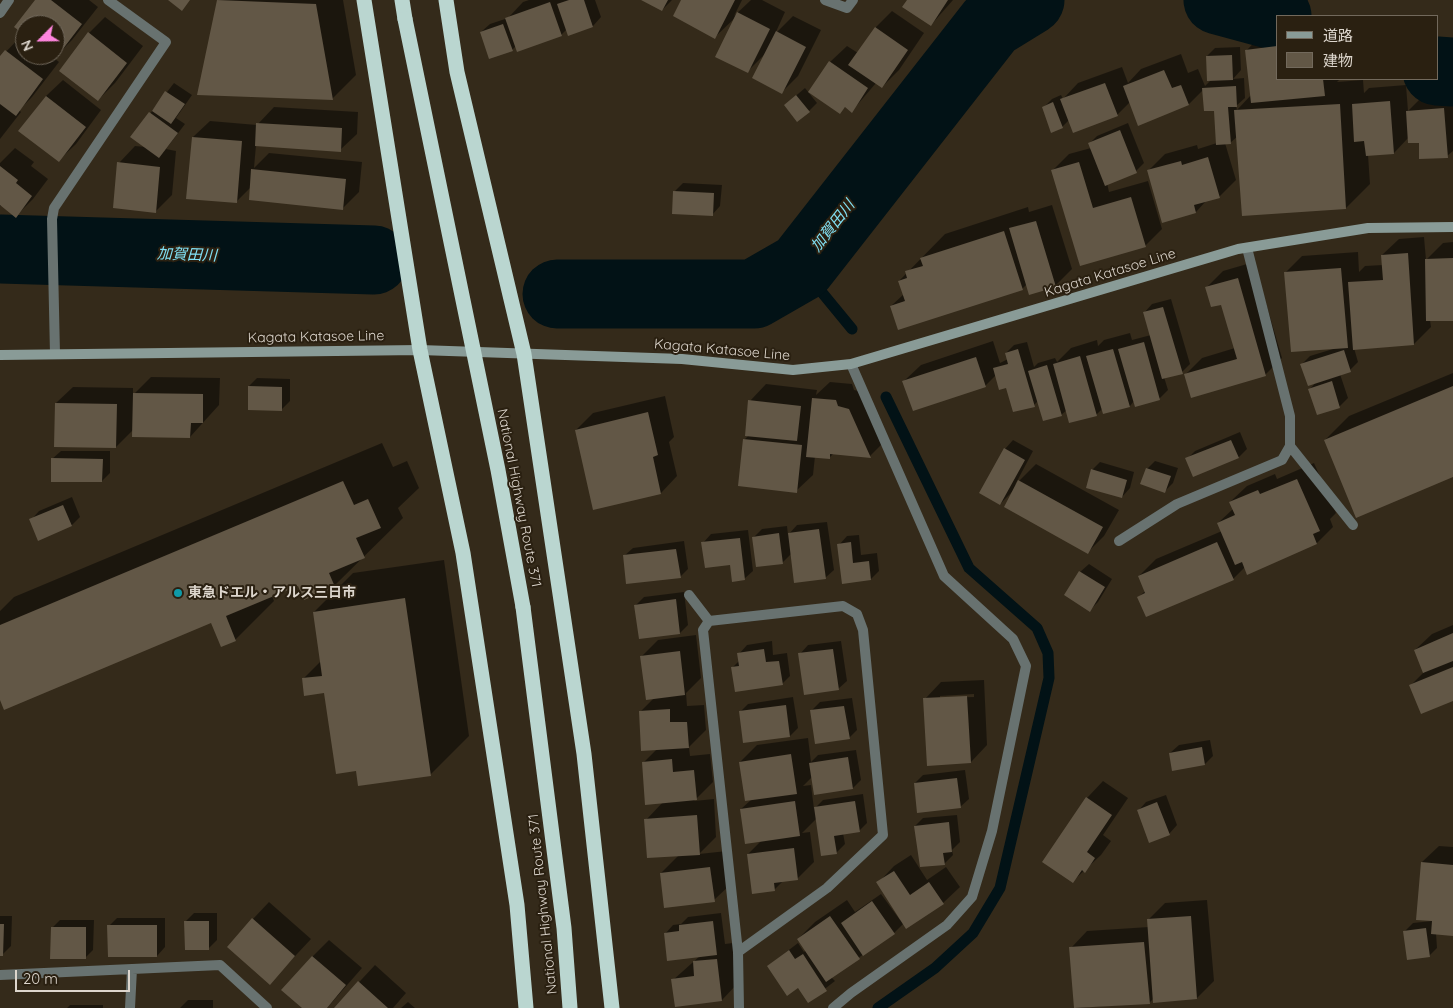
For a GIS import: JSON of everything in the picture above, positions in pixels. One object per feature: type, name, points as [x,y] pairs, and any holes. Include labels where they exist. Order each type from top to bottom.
[{"type":"highway","points":[[364,0],[420,350],[463,553],[517,905],[526,1008]]},
{"type":"highway","name":"National Highway Route 371","points":[[402,0],[498,470],[522,607],[564,928],[570,1008]]},
{"type":"highway","points":[[446,0],[457,72],[524,354],[584,754],[612,1008]]},
{"type":"main road","name":"Kagata Katasoe Line","points":[[0,355],[420,350],[682,359],[793,370],[851,364],[1247,248],[1368,228],[1453,227]]},
{"type":"street","points":[[0,14],[9,0]]},
{"type":"street","points":[[55,354],[52,219],[54,208],[166,42],[108,0]]},
{"type":"street","points":[[825,0],[847,8],[853,0]]},
{"type":"street","points":[[1119,541],[1177,504],[1282,460],[1290,446],[1290,416],[1247,248]]},
{"type":"street","points":[[834,1008],[851,993],[947,925],[972,897],[992,831],[1026,666],[1013,639],[944,576],[851,364]]},
{"type":"street","points":[[1290,446],[1353,525]]},
{"type":"street","points":[[689,595],[709,621]]},
{"type":"street","points":[[738,952],[828,888],[883,835],[863,630],[857,614],[843,606],[709,621],[703,630],[738,952],[739,1008]]},
{"type":"street","points":[[0,975],[220,965],[267,1008]]},
{"type":"street","points":[[130,1008],[132,970]]},
{"type":"building","points":[[35,0],[51,0],[82,24],[65,46],[65,15],[23,15]]},
{"type":"building","points":[[168,0],[190,0],[182,11]]},
{"type":"building","points":[[217,0],[316,4],[333,100],[197,95]]},
{"type":"building","points":[[569,0],[584,0],[593,27],[568,36],[557,4]]},
{"type":"building","points":[[641,0],[668,0],[662,11]]},
{"type":"building","points":[[681,0],[735,0],[715,39],[673,16]]},
{"type":"building","points":[[907,0],[948,0],[931,26],[902,7]]},
{"type":"building","points":[[550,2],[562,36],[517,52],[505,18]]},
{"type":"building","points":[[737,12],[770,29],[748,73],[715,57]]},
{"type":"building","points":[[503,24],[513,51],[489,59],[480,32]]},
{"type":"building","points":[[875,27],[908,50],[882,88],[848,65]]},
{"type":"building","points":[[776,31],[806,47],[782,94],[752,78]]},
{"type":"building","points":[[88,32],[127,63],[98,101],[59,71]]},
{"type":"building","points":[[1276,46],[1276,80],[1323,80],[1325,96],[1251,103],[1245,50]]},
{"type":"building","points":[[5,50],[15,58],[15,65],[25,65],[43,79],[16,116],[0,104],[0,56]]},
{"type":"building","points":[[1232,55],[1233,80],[1207,81],[1206,56]]},
{"type":"building","points":[[829,61],[868,88],[852,113],[845,107],[840,114],[808,92]]},
{"type":"building","points":[[1164,70],[1172,88],[1181,85],[1189,105],[1138,126],[1123,86]]},
{"type":"building","points":[[1105,83],[1118,116],[1073,133],[1060,99]]},
{"type":"building","points":[[1236,86],[1237,107],[1228,107],[1231,144],[1216,145],[1214,111],[1204,111],[1202,88]]},
{"type":"building","points":[[165,91],[185,104],[171,124],[152,111]]},
{"type":"building","points":[[796,95],[810,112],[797,122],[784,105]]},
{"type":"building","points":[[46,96],[86,127],[59,162],[18,131]]},
{"type":"building","points":[[1390,101],[1394,154],[1366,156],[1364,141],[1354,142],[1352,104]]},
{"type":"building","points":[[1053,102],[1063,128],[1051,133],[1042,107]]},
{"type":"building","points":[[1340,104],[1346,209],[1242,216],[1234,110]]},
{"type":"building","points":[[1444,108],[1448,158],[1419,159],[1419,143],[1408,143],[1406,111]]},
{"type":"building","points":[[149,112],[178,133],[159,158],[130,137]]},
{"type":"building","points":[[256,123],[342,128],[341,152],[255,146]]},
{"type":"building","points":[[1120,130],[1137,173],[1105,186],[1088,143]]},
{"type":"building","points":[[192,137],[242,141],[237,203],[186,199]]},
{"type":"building","points":[[1208,157],[1220,198],[1194,205],[1196,213],[1162,223],[1147,170],[1181,161],[1182,165]]},
{"type":"building","points":[[117,162],[160,167],[156,213],[113,208]]},
{"type":"building","points":[[1079,162],[1093,208],[1131,197],[1146,247],[1080,266],[1051,170]]},
{"type":"building","points":[[0,166],[18,180],[16,183],[32,196],[16,218],[0,205]]},
{"type":"building","points":[[251,169],[346,179],[343,210],[249,200]]},
{"type":"building","points":[[673,191],[714,193],[713,216],[672,214]]},
{"type":"building","points":[[1036,221],[1056,287],[1029,295],[1009,228]]},
{"type":"building","points":[[1004,231],[1023,290],[898,330],[890,306],[905,301],[898,281],[907,278],[905,271],[923,266],[920,258]]},
{"type":"building","points":[[1408,253],[1414,345],[1353,350],[1348,282],[1383,280],[1381,255]]},
{"type":"building","points":[[1453,258],[1453,321],[1426,321],[1425,259]]},
{"type":"building","points":[[1341,268],[1348,348],[1291,352],[1284,272]]},
{"type":"building","points":[[1238,278],[1266,376],[1191,398],[1184,374],[1237,359],[1221,305],[1211,307],[1205,287]]},
{"type":"building","points":[[1163,307],[1183,374],[1162,379],[1143,312]]},
{"type":"building","points":[[1144,342],[1160,400],[1135,407],[1118,349]]},
{"type":"building","points":[[1018,349],[1035,407],[1013,412],[1006,388],[999,390],[993,368],[1008,364],[1005,353]]},
{"type":"building","points":[[1113,349],[1130,407],[1103,414],[1086,356]]},
{"type":"building","points":[[1344,350],[1351,372],[1308,386],[1300,364]]},
{"type":"building","points":[[1080,356],[1097,416],[1069,423],[1053,364]]},
{"type":"building","points":[[976,357],[986,387],[913,411],[902,381]]},
{"type":"building","points":[[1047,365],[1062,416],[1043,421],[1028,371]]},
{"type":"building","points":[[1332,381],[1340,408],[1317,415],[1308,389]]},
{"type":"building","points":[[248,386],[282,387],[282,411],[248,410]]},
{"type":"building","points":[[1453,386],[1453,477],[1356,518],[1324,440]]},
{"type":"building","points":[[133,393],[203,394],[203,423],[191,423],[190,438],[132,437]]},
{"type":"building","points":[[812,398],[836,400],[838,406],[849,409],[871,458],[830,454],[830,459],[806,457]]},
{"type":"building","points":[[748,400],[801,406],[797,441],[745,436]]},
{"type":"building","points":[[55,403],[117,404],[116,448],[54,447]]},
{"type":"building","points":[[648,412],[658,455],[653,457],[661,494],[593,510],[575,430]]},
{"type":"building","points":[[743,439],[802,445],[797,493],[738,486]]},
{"type":"building","points":[[1231,440],[1239,458],[1193,477],[1185,458]]},
{"type":"building","points":[[1004,448],[1025,460],[1000,505],[979,493]]},
{"type":"building","points":[[51,458],[103,459],[102,482],[51,482]]},
{"type":"building","points":[[1146,468],[1171,476],[1165,493],[1140,484]]},
{"type":"building","points":[[1091,469],[1127,480],[1122,498],[1086,488]]},
{"type":"building","points":[[1297,479],[1320,531],[1313,534],[1317,544],[1247,575],[1242,562],[1235,565],[1217,523],[1235,515],[1229,502],[1258,490],[1260,494]]},
{"type":"building","points":[[1018,480],[1103,527],[1088,554],[1004,507]]},
{"type":"building","name":"東急ドエル・アルス三日市","points":[[343,481],[354,505],[368,499],[381,528],[356,538],[365,558],[329,573],[335,587],[304,600],[298,586],[226,616],[236,641],[221,647],[211,623],[4,710],[0,700],[0,625]]},
{"type":"building","points":[[63,505],[72,526],[38,541],[29,519]]},
{"type":"building","points":[[819,529],[826,579],[794,583],[788,533]]},
{"type":"building","points":[[779,533],[783,564],[756,567],[752,537]]},
{"type":"building","points":[[740,538],[745,580],[732,582],[730,565],[705,568],[701,542]]},
{"type":"building","points":[[851,542],[853,563],[869,561],[871,580],[842,584],[837,544]]},
{"type":"building","points":[[1217,542],[1234,580],[1146,617],[1137,597],[1145,593],[1138,576]]},
{"type":"building","points":[[676,549],[681,578],[626,584],[623,555]]},
{"type":"building","points":[[1079,571],[1105,587],[1090,612],[1064,595]]},
{"type":"building","name":"東急ドエル・アルス三日市","points":[[405,598],[431,776],[358,786],[356,771],[336,774],[324,693],[304,696],[302,678],[322,676],[313,612]]},
{"type":"building","points":[[676,599],[680,634],[639,639],[634,605]]},
{"type":"building","points":[[1453,633],[1453,661],[1423,673],[1414,650]]},
{"type":"building","points":[[764,649],[766,662],[779,661],[783,685],[735,692],[731,667],[739,666],[737,653]]},
{"type":"building","points":[[833,649],[839,690],[804,695],[798,653]]},
{"type":"building","points":[[680,651],[685,695],[646,700],[640,656]]},
{"type":"building","points":[[1453,667],[1453,701],[1421,714],[1409,685]]},
{"type":"building","points":[[967,696],[971,763],[927,766],[923,698]]},
{"type":"building","points":[[786,705],[790,737],[743,743],[739,711]]},
{"type":"building","points":[[844,706],[850,739],[815,744],[810,710]]},
{"type":"building","points":[[670,709],[670,722],[687,722],[689,748],[641,751],[639,711]]},
{"type":"building","points":[[1202,747],[1205,765],[1172,771],[1169,753]]},
{"type":"building","points":[[791,754],[797,794],[745,801],[739,762]]},
{"type":"building","points":[[848,757],[853,789],[814,795],[809,763]]},
{"type":"building","points":[[672,759],[673,772],[694,770],[697,800],[645,805],[642,762]]},
{"type":"building","points":[[957,778],[961,808],[917,813],[914,783]]},
{"type":"building","points":[[1086,797],[1112,815],[1087,852],[1095,858],[1085,873],[1082,870],[1073,883],[1042,862]]},
{"type":"building","points":[[795,801],[800,836],[745,844],[740,809]]},
{"type":"building","points":[[855,801],[860,832],[834,836],[837,854],[821,856],[814,807]]},
{"type":"building","points":[[1157,802],[1170,835],[1149,843],[1137,810]]},
{"type":"building","points":[[697,815],[700,855],[647,858],[644,819]]},
{"type":"building","points":[[949,822],[952,852],[943,853],[945,865],[920,867],[914,826]]},
{"type":"building","points":[[794,848],[798,880],[774,883],[775,891],[752,894],[747,854]]},
{"type":"building","points":[[1421,862],[1453,865],[1453,936],[1431,934],[1432,921],[1416,920]]},
{"type":"building","points":[[710,867],[715,902],[664,908],[660,873]]},
{"type":"building","points":[[894,871],[910,895],[929,882],[944,904],[906,929],[876,882]]},
{"type":"building","points":[[872,901],[895,934],[863,956],[841,923]]},
{"type":"building","points":[[830,916],[860,959],[826,982],[797,939]]},
{"type":"building","points":[[1191,916],[1197,999],[1153,1003],[1147,919]]},
{"type":"building","points":[[252,918],[295,956],[270,985],[227,947]]},
{"type":"building","points":[[184,921],[209,921],[209,950],[185,950]]},
{"type":"building","points":[[713,921],[717,955],[667,961],[664,933],[679,931],[679,925]]},
{"type":"building","points":[[0,924],[4,924],[3,956],[0,956]]},
{"type":"building","points":[[107,925],[157,925],[157,957],[108,957]]},
{"type":"building","points":[[51,927],[86,927],[86,959],[50,959]]},
{"type":"building","points":[[1426,928],[1430,957],[1407,960],[1403,931]]},
{"type":"building","points":[[1144,942],[1150,1004],[1074,1008],[1069,947]]},
{"type":"building","points":[[789,950],[795,959],[803,954],[827,991],[808,1003],[798,988],[787,996],[767,966]]},
{"type":"building","points":[[312,956],[346,985],[327,1008],[302,1008],[281,990]]},
{"type":"building","points":[[717,959],[722,1001],[675,1007],[671,979],[694,976],[693,961]]},
{"type":"building","points":[[358,981],[388,1008],[334,1008]]},
{"type":"waterway","name":"加賀田川","points":[[557,294],[754,294],[801,267],[991,24],[1030,0]]},
{"type":"waterway","name":"加賀田川","points":[[1218,0],[1276,16]]},
{"type":"waterway","name":"加賀田川","points":[[1438,71],[1453,72]]},
{"type":"waterway","name":"加賀田川","points":[[0,249],[374,260]]},
{"type":"waterway","points":[[801,267],[852,329]]},
{"type":"waterway","points":[[878,1008],[935,968],[973,933],[1000,888],[1049,678],[1048,653],[1037,628],[969,568],[886,397]]},
{"type":"place","name":"東急ドエル・アルス三日市","points":[[178,593]]}]
